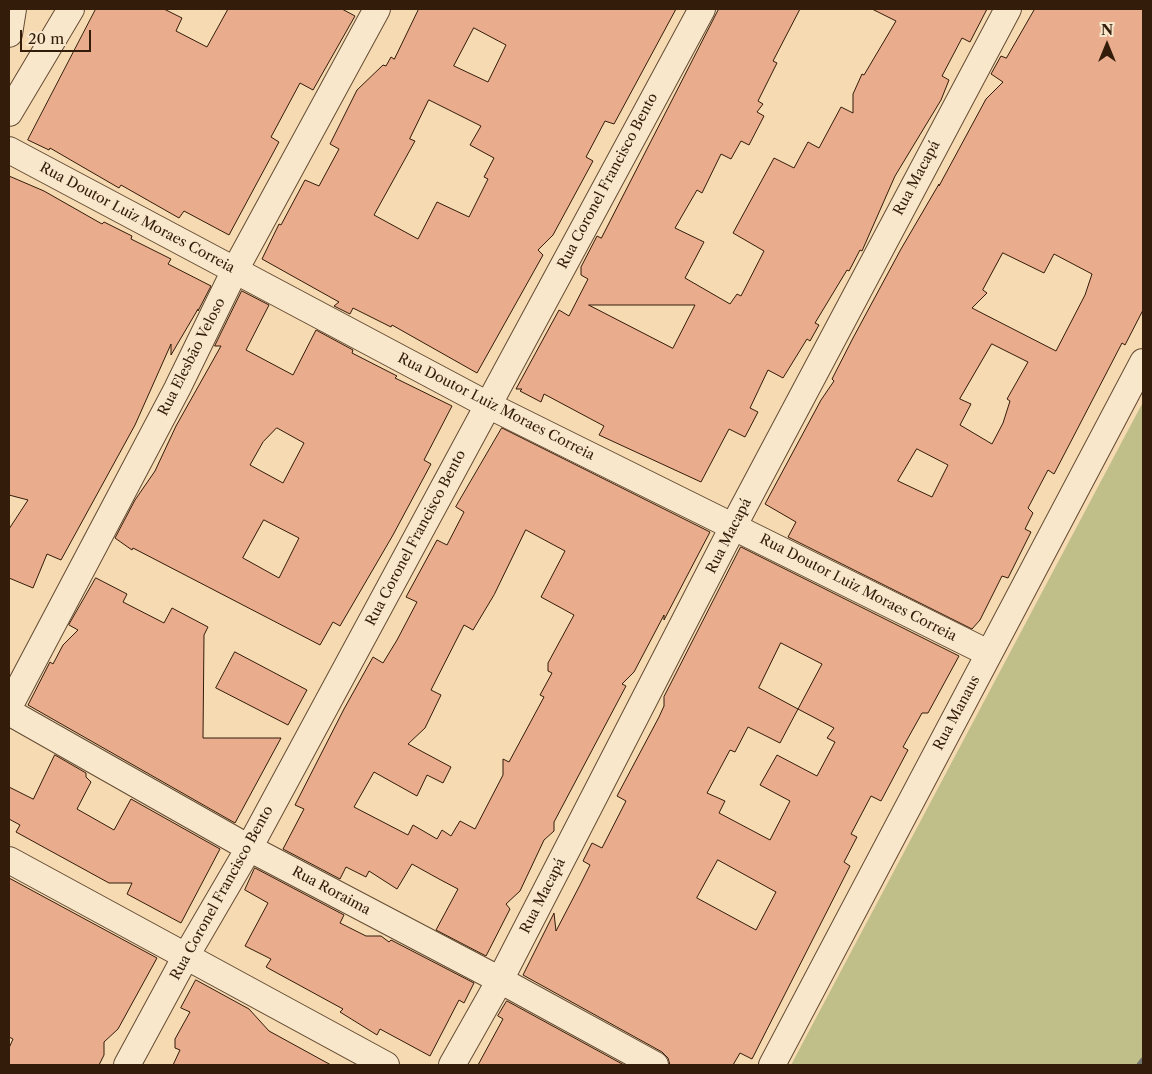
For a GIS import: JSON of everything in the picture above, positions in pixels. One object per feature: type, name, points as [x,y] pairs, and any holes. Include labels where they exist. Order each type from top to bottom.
[{"type":"street","points":[[9,34],[13,9]]},
{"type":"street","points":[[9,112],[71,9]]},
{"type":"street","name":"Rua Elesbão Veloso","points":[[9,707],[177,389],[235,270],[377,9]]},
{"type":"street","name":"Rua Coronel Francisco Bento","points":[[127,1065],[186,956],[249,848],[702,9]]},
{"type":"street","name":"Rua Macapá","points":[[452,1065],[500,980],[734,526],[1008,9]]},
{"type":"street","name":"Rua Doutor Luiz Moraes Correia","points":[[9,150],[488,405],[988,653]]},
{"type":"street","name":"Rua Manaus","points":[[772,1065],[1143,362]]},
{"type":"street","name":"Rua Roraima","points":[[9,712],[249,848],[500,980],[655,1065]]},
{"type":"street","points":[[9,860],[386,1065]]},
{"type":"shaded area","points":[[1143,402],[1143,1065],[791,1065]]},
{"type":"building","points":[[96,9],[164,9],[182,18],[176,31],[207,47],[228,9],[342,9],[355,16],[313,90],[300,83],[271,137],[279,142],[229,235],[184,211],[179,218],[121,185],[119,188],[50,148],[49,150],[28,140]]},
{"type":"building","points":[[419,9],[676,9],[614,124],[605,121],[586,157],[593,161],[553,235],[538,250],[543,255],[477,373],[392,325],[391,327],[353,308],[350,314],[334,306],[339,302],[262,259],[279,224],[281,225],[305,180],[319,186],[339,149],[330,144],[357,90],[383,65],[386,66],[391,57],[394,59]],"holes":[[[474,28],[506,45],[488,82],[454,66]],[[429,100],[481,126],[470,145],[494,158],[484,177],[488,179],[469,217],[437,202],[418,239],[374,215],[415,141],[410,139]]]},
{"type":"building","points":[[719,9],[800,9],[773,61],[777,63],[758,101],[763,104],[757,112],[764,116],[749,145],[741,141],[731,159],[721,154],[702,193],[697,190],[675,228],[704,242],[685,278],[730,304],[737,294],[741,296],[764,251],[733,233],[774,158],[794,168],[808,142],[819,148],[841,107],[853,113],[853,94],[862,74],[864,75],[896,21],[872,9],[987,9],[970,42],[962,38],[942,76],[949,80],[941,100],[895,176],[862,251],[860,250],[849,271],[847,270],[815,323],[819,325],[810,341],[807,339],[783,378],[768,370],[750,408],[758,412],[745,437],[729,429],[701,482],[599,435],[604,426],[544,394],[541,402],[520,391],[522,389],[516,389],[559,310],[569,316],[588,279],[581,275],[581,267],[597,236],[601,238]],"holes":[[[589,305],[695,305],[673,348]]]},
{"type":"building","points":[[1035,9],[1143,9],[1143,310],[1125,345],[1122,343],[1054,474],[1048,470],[1028,508],[1033,513],[1025,529],[1031,532],[1008,578],[1002,576],[980,620],[972,629],[788,537],[796,522],[765,504],[821,400],[834,381],[832,379],[901,249],[939,184],[939,186],[986,99],[1003,82],[991,74],[1001,56],[1006,58]],"holes":[[[1003,253],[1044,273],[1054,254],[1092,274],[1085,295],[1056,351],[972,308],[987,293],[983,290]],[[992,344],[1028,362],[1007,399],[1010,401],[1003,423],[992,444],[960,425],[971,404],[960,399]],[[917,449],[948,465],[932,497],[898,481]]]},
{"type":"building","points":[[9,176],[44,191],[102,224],[104,222],[132,236],[131,239],[171,259],[168,264],[211,286],[171,355],[171,344],[135,425],[61,560],[47,554],[33,588],[9,578],[9,529],[28,500],[9,495]]},
{"type":"building","points":[[242,291],[269,305],[246,350],[293,375],[316,330],[353,350],[352,353],[397,376],[395,378],[452,406],[424,460],[431,464],[393,535],[340,626],[333,622],[320,645],[133,548],[132,550],[115,538],[135,500],[155,471],[176,426],[221,346],[215,346]],"holes":[[[277,428],[304,443],[283,483],[250,465],[263,442]],[[264,520],[299,538],[279,578],[243,558]]]},
{"type":"building","points":[[502,428],[710,532],[664,620],[664,615],[634,672],[622,684],[626,686],[554,822],[554,831],[544,840],[520,891],[506,904],[510,909],[486,956],[436,930],[458,889],[412,864],[397,889],[369,871],[366,877],[346,867],[340,879],[283,849],[304,809],[295,805],[344,709],[373,657],[383,663],[417,602],[406,597],[437,540],[447,545],[464,512],[456,507]],"holes":[[[526,530],[565,551],[541,597],[574,615],[548,663],[548,671],[552,673],[540,695],[544,697],[509,762],[503,759],[503,775],[475,829],[460,821],[451,836],[442,830],[437,839],[413,825],[408,835],[354,807],[374,772],[417,796],[427,775],[443,783],[451,767],[408,744],[425,728],[441,695],[431,690],[464,625],[473,630],[494,595]]]},
{"type":"building","points":[[741,547],[959,656],[928,713],[922,713],[903,747],[908,750],[881,801],[871,796],[851,834],[857,837],[844,862],[850,866],[752,1059],[740,1053],[733,1065],[670,1065],[668,1058],[662,1052],[523,975],[554,913],[556,931],[590,865],[583,861],[592,843],[602,848],[626,801],[617,796],[659,717],[664,706],[664,697]],"holes":[[[781,643],[822,664],[798,709],[759,688]],[[798,709],[834,728],[827,738],[835,742],[817,776],[777,755],[760,785],[790,801],[770,840],[719,813],[725,801],[707,793],[730,750],[735,752],[748,727],[780,743]],[[718,860],[776,892],[756,930],[697,898]]]},
{"type":"building","points":[[96,578],[127,594],[123,602],[164,623],[172,608],[208,627],[204,635],[203,738],[281,738],[235,823],[28,705],[50,662],[53,664],[63,645],[78,630],[69,625]]},
{"type":"building","points":[[235,652],[307,690],[288,725],[216,688]]},
{"type":"building","points":[[55,755],[86,773],[86,777],[91,782],[77,809],[114,830],[131,799],[220,849],[181,923],[127,894],[132,883],[109,883],[16,832],[20,825],[9,819],[9,787],[33,799]]},
{"type":"building","points":[[255,868],[344,915],[340,923],[366,936],[381,936],[389,942],[391,940],[474,983],[464,1003],[459,1000],[430,1056],[380,1029],[377,1035],[340,1012],[343,1009],[266,967],[271,959],[245,946],[268,903],[245,890]]},
{"type":"building","points":[[9,878],[157,958],[118,1029],[104,1042],[104,1055],[99,1065],[9,1065],[9,1048],[13,1039],[9,1037]]},
{"type":"building","points":[[196,980],[249,1009],[269,1031],[331,1065],[173,1065],[180,1050],[175,1048],[175,1039],[190,1012],[181,1008]]},
{"type":"building","points":[[507,1001],[624,1065],[478,1065],[503,1019],[498,1016]]},
{"type":"waterway","points":[[1140,1065],[1143,1061]]}]
